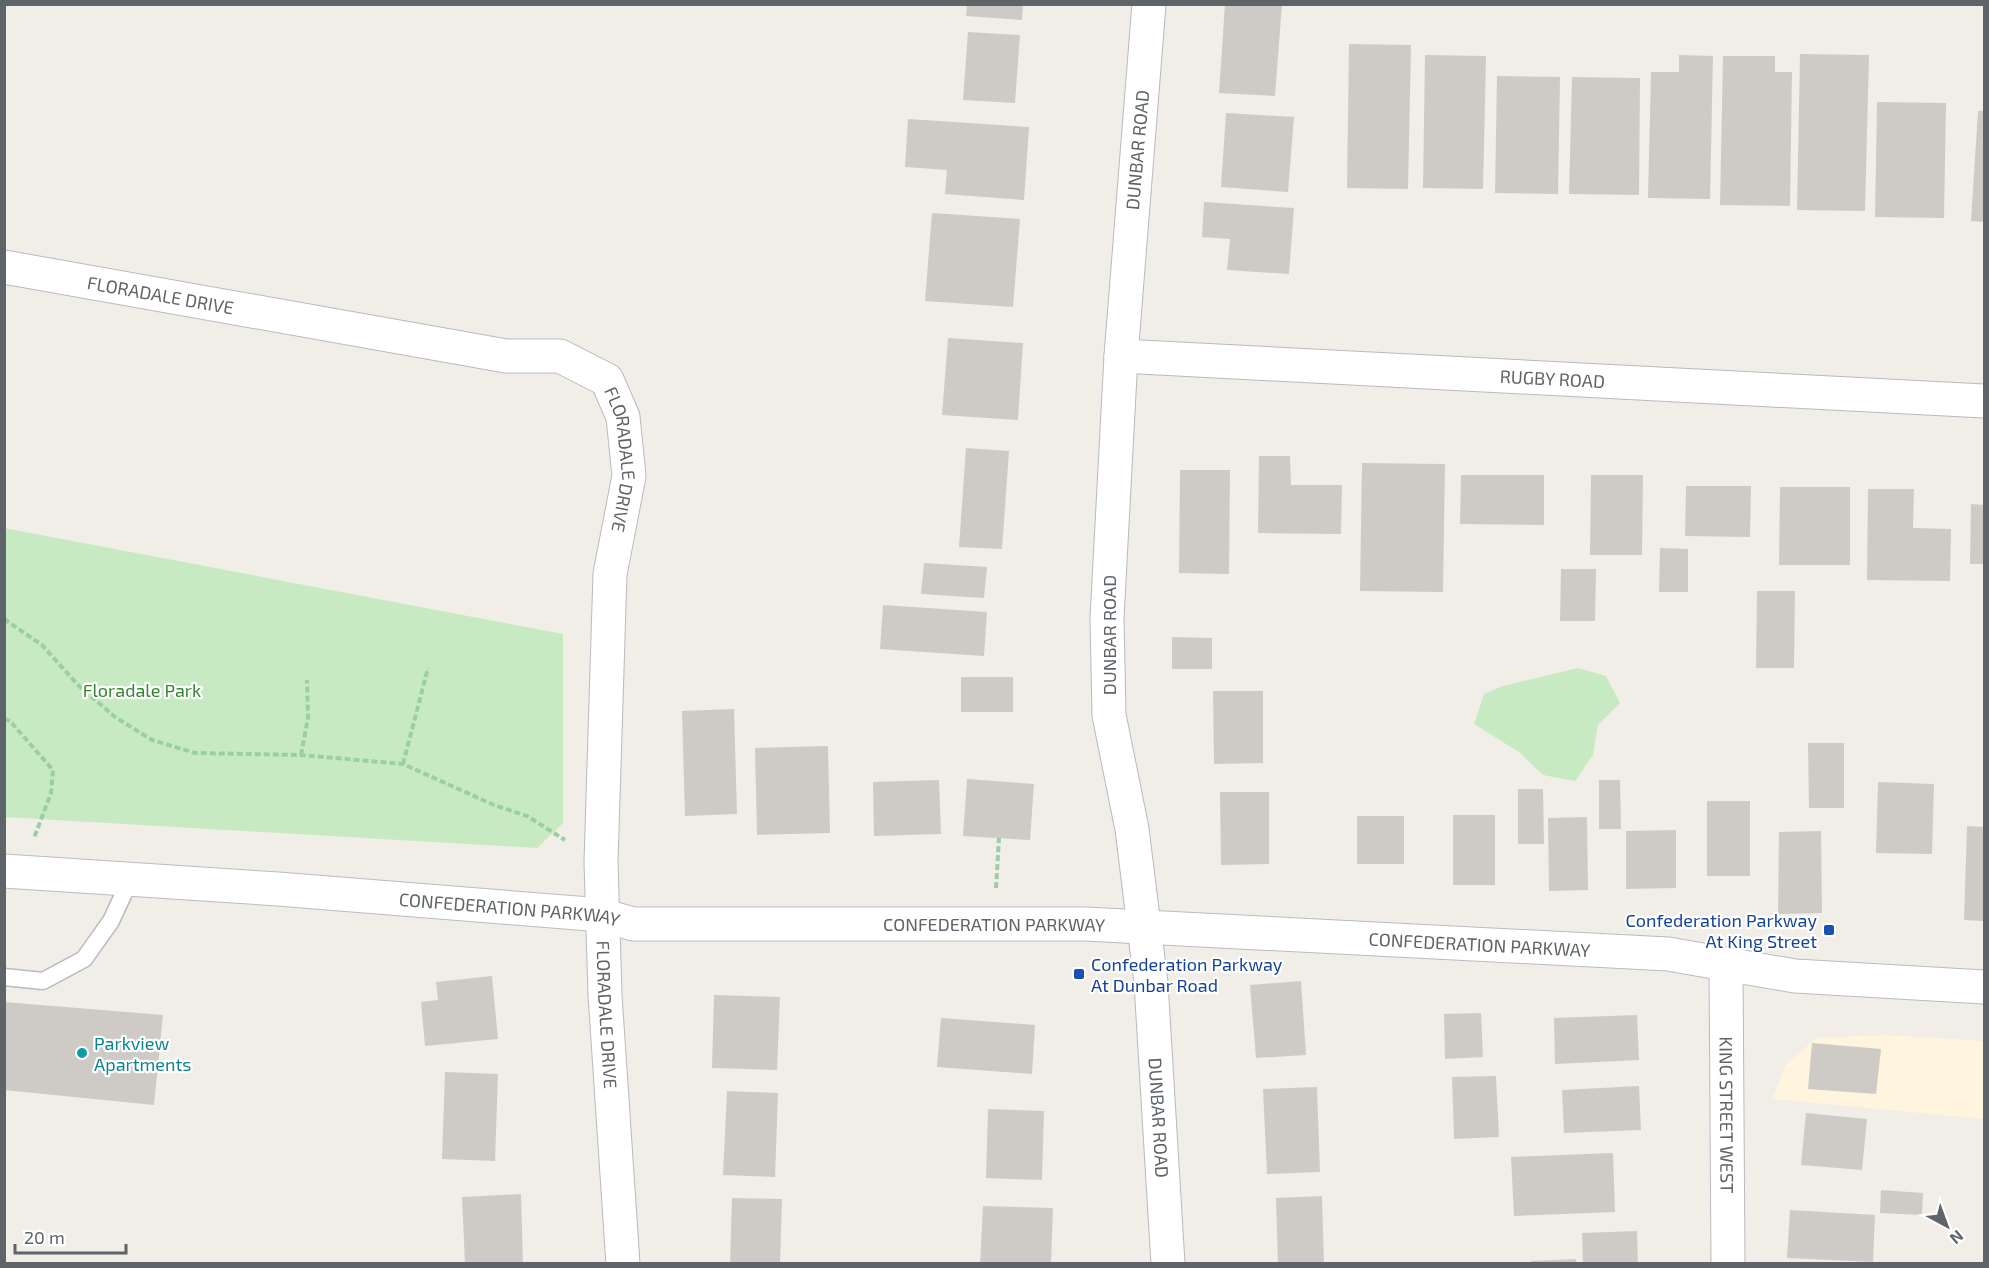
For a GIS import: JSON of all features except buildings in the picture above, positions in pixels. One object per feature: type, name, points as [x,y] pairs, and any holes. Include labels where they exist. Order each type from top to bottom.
[{"type":"street","name":"DUNBAR ROAD","points":[[1149,4],[1121,356],[1107,618],[1109,715],[1131,829],[1151,983],[1168,1263]]},
{"type":"street","name":"FLORADALE DRIVE","points":[[4,267],[506,356],[560,356],[607,380],[623,417],[628,476],[610,574],[601,862],[602,915],[623,1263]]},
{"type":"street","name":"RUGBY ROAD","points":[[1121,356],[1984,401]]},
{"type":"street","name":"CONFEDERATION PARKWAY","points":[[13,872],[278,889],[602,915],[633,924],[1086,924],[1668,954],[1795,976],[1984,987]]},
{"type":"street","name":"KING STREET WEST","points":[[1726,965],[1728,1263]]},
{"type":"lane","points":[[4,977],[43,981],[84,959],[111,921],[130,880]]},
{"type":"path","points":[[4,619],[42,645],[78,685],[115,717],[152,740],[195,753],[301,755],[403,764],[494,805],[527,816],[601,862]]},
{"type":"path","points":[[403,764],[428,668]]},
{"type":"path","points":[[301,755],[308,718],[307,680]]},
{"type":"path","points":[[4,719],[10,721],[53,770],[51,793],[13,872]]},
{"type":"path","points":[[996,895],[999,838]]},
{"type":"shaded area","points":[[1885,1035],[1984,1041],[1984,1119],[1772,1099],[1786,1064],[1817,1038]]},
{"type":"green space","name":"Floradale Park","points":[[4,528],[563,634],[563,823],[537,848],[5,817]]},
{"type":"green space","points":[[1578,668],[1606,676],[1620,703],[1598,725],[1593,755],[1575,781],[1543,775],[1519,752],[1474,724],[1484,694],[1503,686]]},
{"type":"place","name":"Confederation Parkway At King Street","points":[[1829,930]]},
{"type":"place","name":"Confederation Parkway At Dunbar Road","points":[[1079,974]]},
{"type":"place","name":"Parkview Apartments","points":[[82,1053]]}]
